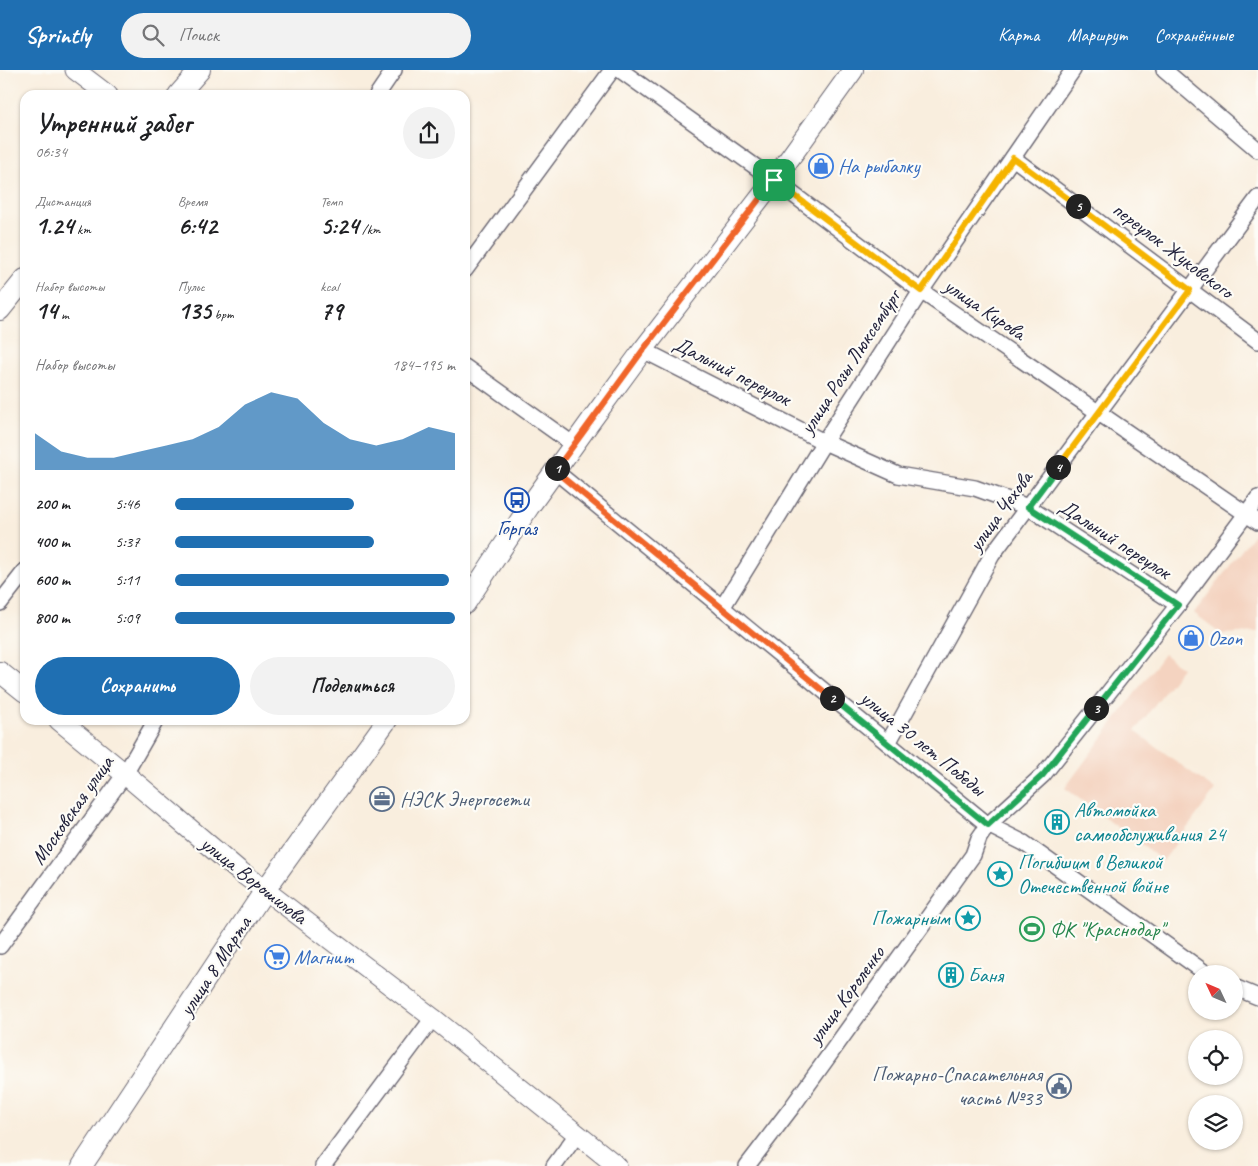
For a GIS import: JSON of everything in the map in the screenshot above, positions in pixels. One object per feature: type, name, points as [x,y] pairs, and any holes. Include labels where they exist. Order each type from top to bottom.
[{"type":"main road","points":[[182,90],[200,70]]},
{"type":"main road","points":[[470,597],[555,471],[643,350],[774,180],[853,70]]},
{"type":"main road","points":[[0,310],[20,286]]},
{"type":"main road","points":[[0,672],[20,688]]},
{"type":"main road","name":"улица Ворошилова","points":[[65,725],[238,870],[265,890]]},
{"type":"main road","name":"улица 8 Марта","points":[[82,1166],[265,890],[383,725]]},
{"type":"street","points":[[75,70],[101,90]]},
{"type":"street","points":[[380,90],[394,70]]},
{"type":"street","points":[[470,263],[612,70]]},
{"type":"street","name":"улица Кирова","points":[[620,70],[774,180],[921,291],[1252,518]]},
{"type":"street","name":"улица Розы Люксембург","points":[[722,608],[824,442],[921,291],[1073,70]]},
{"type":"street","points":[[1164,70],[1258,150]]},
{"type":"street","name":"переулок Жуковского","points":[[1013,158],[1258,341]]},
{"type":"street","name":"улица Чехова","points":[[888,743],[992,555],[1100,413],[1258,198]]},
{"type":"street","name":"Дальний переулок","points":[[643,350],[824,442],[898,475],[975,488],[1028,507],[1178,605]]},
{"type":"street","points":[[470,370],[574,445]]},
{"type":"street","name":"улица 30 лет Победы","points":[[555,471],[988,825],[1024,843],[1194,965]]},
{"type":"street","name":"улица Короленко","points":[[747,1166],[792,1107],[972,855],[988,825],[1043,775],[1178,605],[1252,518],[1258,498]]},
{"type":"street","points":[[0,604],[20,578]]},
{"type":"street","name":"Московская улица","points":[[0,946],[125,774],[153,725]]},
{"type":"street","name":"улица Ворошилова","points":[[265,890],[433,1018],[617,1166]]},
{"type":"street","points":[[1243,991],[1258,997]]},
{"type":"street","points":[[323,1166],[433,1018]]},
{"type":"street","points":[[554,1166],[578,1134]]},
{"type":"shaded area","points":[[1257,530],[1258,632],[1222,634],[1194,613]]},
{"type":"shaded area","points":[[1164,654],[1182,668],[1135,731],[1215,790],[1163,861],[1065,788]]},
{"type":"place","name":"На рыбалку","points":[[821,166]]},
{"type":"place","name":"Горгаз","points":[[517,500]]},
{"type":"place","name":"Ozon","points":[[1191,638]]},
{"type":"place","name":"НЭСК Энергосети","points":[[382,799]]},
{"type":"place","name":"Автомойка самообслуживания 24","points":[[1057,822]]},
{"type":"place","name":"Погибшим в Великой Отечественной войне","points":[[1000,874]]},
{"type":"place","name":"Пожарным","points":[[968,918]]},
{"type":"place","name":"ФК \"Краснодар\"","points":[[1032,929]]},
{"type":"place","name":"Магнит","points":[[277,957]]},
{"type":"place","name":"Баня","points":[[951,975]]},
{"type":"place","name":"Пожарно-Спасательная часть №33","points":[[1059,1086]]},
{"type":"route","points":[[1013,158],[1190,290],[1028,507],[1178,605],[1043,775],[988,825],[555,471],[643,350],[774,180],[921,291],[1013,158]]}]
